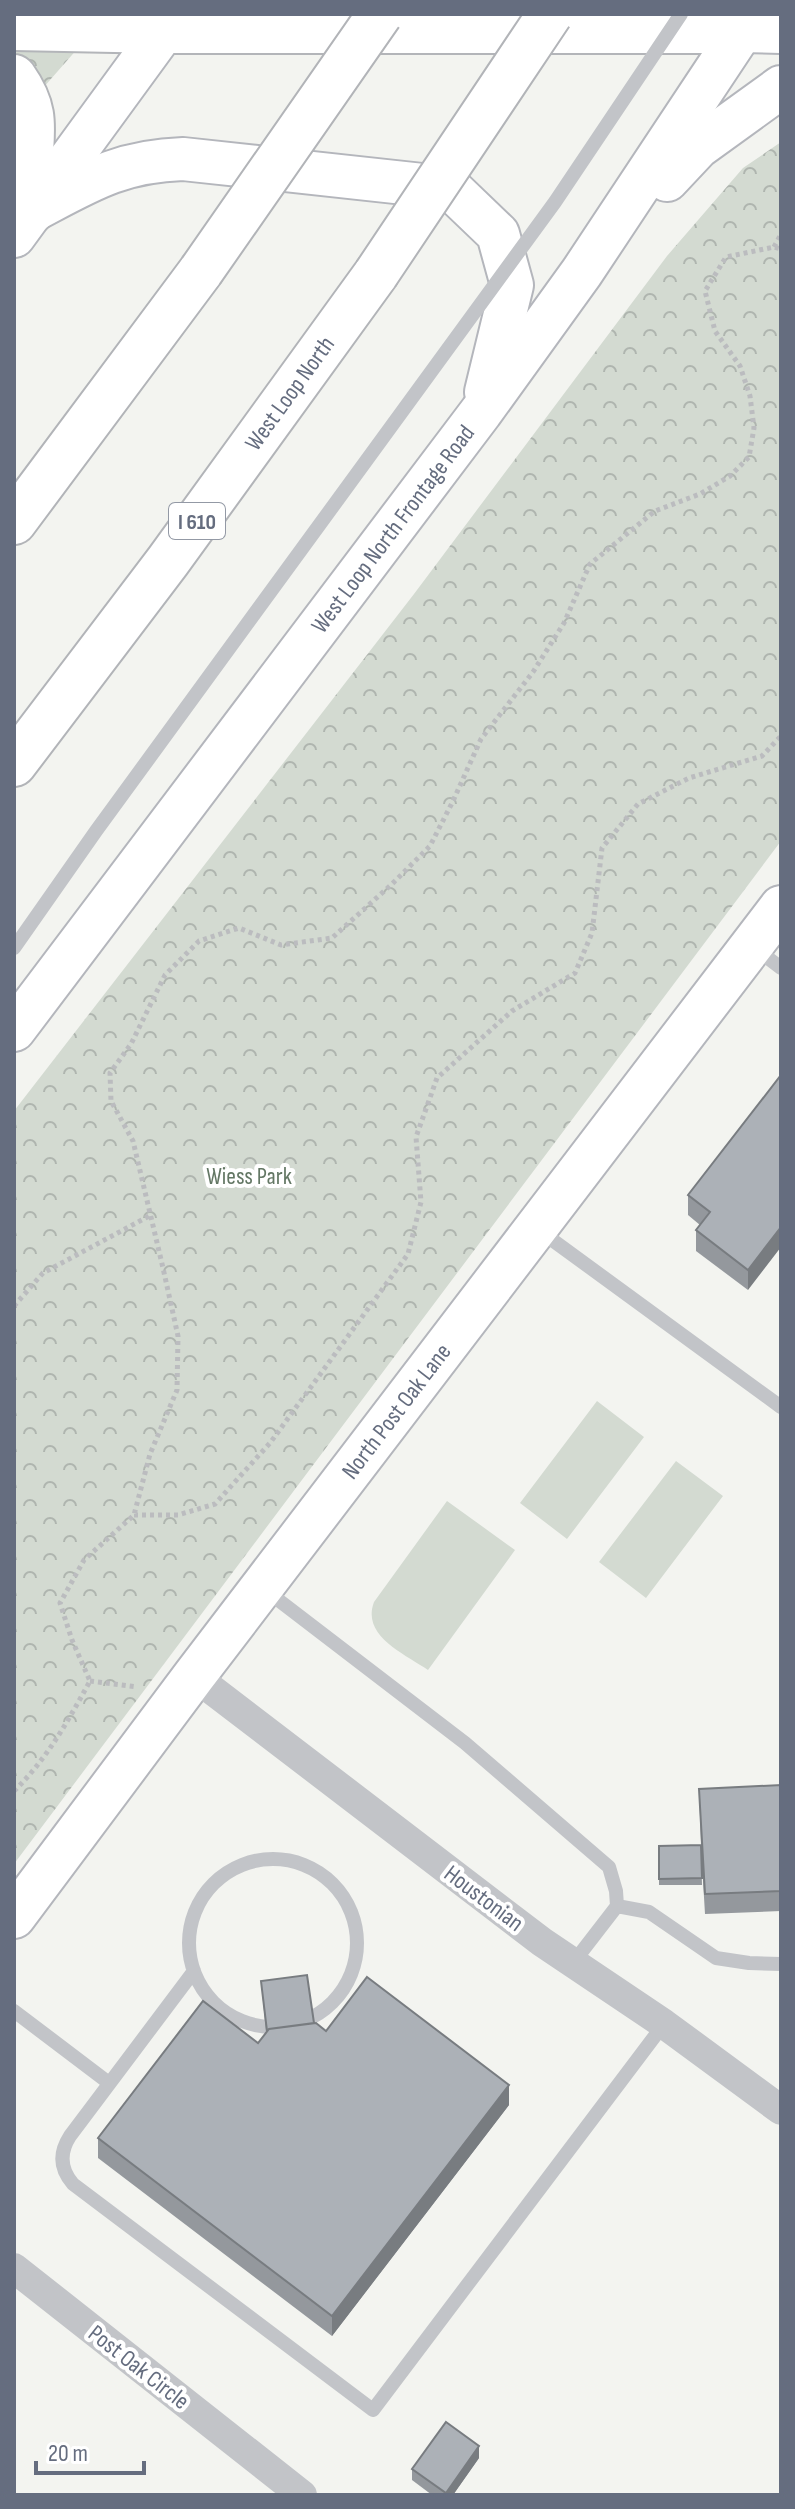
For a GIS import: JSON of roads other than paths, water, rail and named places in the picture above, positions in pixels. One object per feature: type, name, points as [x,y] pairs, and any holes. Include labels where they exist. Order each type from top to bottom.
[{"type":"main road","points":[[14,522],[201,271],[380,14]]},
{"type":"main road","name":"West Loop North","points":[[14,764],[177,549],[376,274],[550,14]]},
{"type":"main road","points":[[23,224],[171,23]]},
{"type":"main road","points":[[14,28],[171,23],[758,26]]},
{"type":"main road","name":"West Loop North Frontage Road","points":[[14,1030],[481,412],[582,272],[705,89],[758,26]]},
{"type":"main road","points":[[14,77],[27,97],[33,124],[23,224]]},
{"type":"main road","points":[[582,272],[698,147],[781,87]]},
{"type":"main road","points":[[23,224],[105,173],[158,160],[183,159],[450,188],[498,234],[512,285],[481,412]]},
{"type":"main road","name":"North Post Oak Lane","points":[[14,1917],[536,1228],[766,956],[781,907]]},
{"type":"street","name":"Houstonian","points":[[194,1676],[542,1942],[664,2024],[781,2110]]},
{"type":"street","name":"Post Oak Circle","points":[[14,2268],[302,2495]]},
{"type":"lane","points":[[14,948],[555,202],[681,14]]},
{"type":"lane","points":[[536,1228],[781,1407]]},
{"type":"lane","points":[[262,1588],[465,1743],[609,1867],[617,1906],[573,1963]]},
{"type":"lane","points":[[194,1971],[206,1993],[224,2011],[246,2022],[271,2027],[296,2024],[319,2014],[338,1998],[351,1976],[357,1952],[356,1927],[348,1903],[332,1883],[312,1868],[288,1860],[263,1859],[239,1866],[218,1879],[202,1898],[192,1921],[189,1946],[194,1971],[65,2143],[62,2161],[67,2177],[373,2410],[664,2024]]},
{"type":"lane","points":[[617,1906],[649,1912],[716,1958],[781,1964]]},
{"type":"lane","points":[[14,2011],[109,2083]]},
{"type":"park label","name":"Wiess Park","points":[[249,1176]]}]
